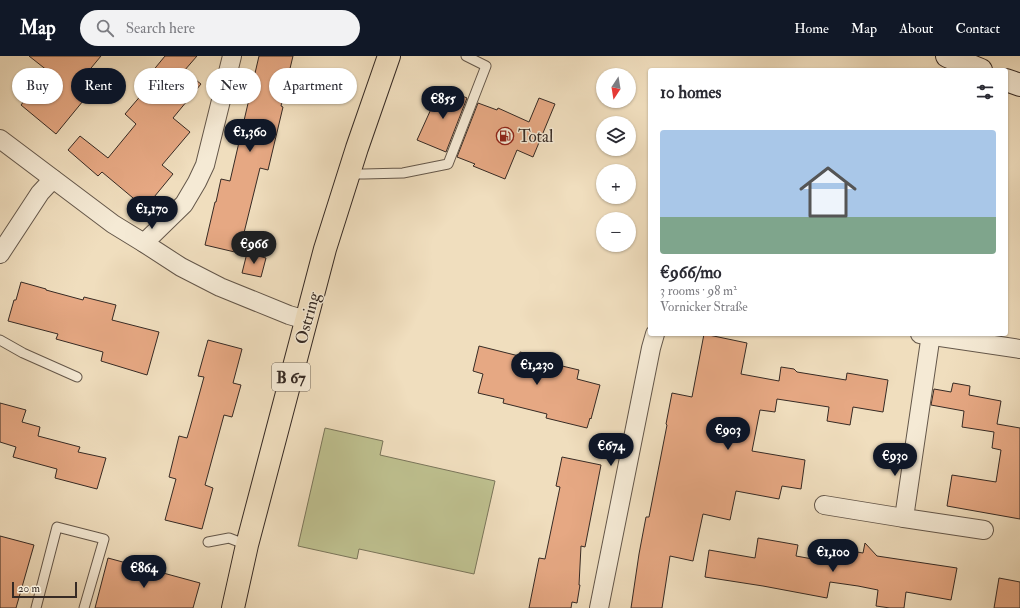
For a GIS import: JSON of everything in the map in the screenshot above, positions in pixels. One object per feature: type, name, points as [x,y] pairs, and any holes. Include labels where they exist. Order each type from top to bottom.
[{"type":"main road","name":"Ostring","points":[[233,608],[246,545],[325,249],[357,148],[389,56]]},
{"type":"main road","points":[[947,56],[976,68]]},
{"type":"main road","points":[[1008,81],[1020,85]]},
{"type":"street","points":[[144,242],[184,204],[197,182],[205,165],[232,56]]},
{"type":"street","points":[[0,139],[113,224],[144,242],[181,267],[220,287],[306,320]]},
{"type":"street","points":[[0,254],[40,193],[53,178]]},
{"type":"street","points":[[599,608],[654,336]]},
{"type":"street","points":[[904,518],[927,336]]},
{"type":"street","points":[[934,336],[1020,349]]},
{"type":"street","points":[[824,505],[984,530]]},
{"type":"lane","points":[[350,174],[403,173],[448,164],[486,66],[466,56]]},
{"type":"lane","points":[[0,340],[23,353],[77,376]]},
{"type":"lane","points":[[36,608],[57,527],[104,538],[84,608]]},
{"type":"lane","points":[[208,542],[229,538],[246,545]]},
{"type":"green space","points":[[325,428],[383,441],[380,455],[495,481],[474,574],[359,549],[357,559],[298,546]]},
{"type":"building","points":[[29,56],[101,56],[91,68],[71,68],[71,104],[81,104],[56,134],[21,105],[63,104],[63,68],[44,68]]},
{"type":"building","points":[[165,56],[197,56],[187,68],[155,68]]},
{"type":"building","points":[[259,56],[293,56],[290,68],[269,68],[269,104],[281,104],[281,106],[283,107],[268,170],[260,168],[239,253],[205,245],[221,179],[230,181],[248,104],[261,104],[261,68],[256,68]]},
{"type":"building","points":[[441,87],[467,98],[446,152],[417,140]]},
{"type":"building","points":[[539,98],[555,104],[533,157],[517,150],[505,179],[473,166],[475,164],[457,157],[478,103],[497,110],[498,108],[529,122]]},
{"type":"building","points":[[134,104],[185,104],[173,118],[190,132],[162,165],[173,174],[145,208],[102,172],[98,176],[68,150],[80,136],[108,158],[136,124],[125,114]]},
{"type":"building","points":[[247,253],[266,258],[261,277],[242,273]]},
{"type":"building","points":[[21,282],[83,300],[84,297],[116,305],[112,320],[159,332],[147,375],[101,361],[103,352],[56,339],[58,334],[8,321]]},
{"type":"building","points":[[704,336],[714,336],[747,343],[741,374],[779,381],[781,367],[794,369],[797,372],[846,380],[847,373],[888,380],[883,412],[853,407],[850,425],[827,421],[829,407],[777,399],[775,412],[760,410],[752,451],[805,460],[801,489],[782,486],[779,499],[736,491],[730,520],[703,514],[693,561],[670,556],[662,608],[631,608],[646,517],[649,517],[672,393],[692,397]]},
{"type":"building","points":[[208,340],[242,349],[233,383],[241,385],[232,417],[224,415],[205,485],[213,488],[202,529],[165,520],[176,479],[169,477],[179,436],[187,438],[190,428],[204,377],[198,376]]},
{"type":"building","points":[[479,346],[519,356],[520,352],[542,358],[541,361],[579,370],[577,379],[600,385],[591,419],[590,418],[587,428],[546,418],[547,414],[503,403],[504,399],[478,393],[483,374],[473,371]]},
{"type":"building","points":[[953,383],[970,386],[969,395],[1001,401],[997,424],[1020,428],[1020,519],[947,506],[952,475],[996,482],[1001,450],[992,448],[994,432],[962,427],[964,411],[931,405],[934,389],[951,392]]},
{"type":"building","points":[[0,403],[26,410],[22,422],[40,427],[38,436],[80,447],[78,452],[106,458],[97,489],[55,478],[57,469],[13,457],[16,447],[0,442]]},
{"type":"building","points":[[562,457],[601,465],[585,547],[581,546],[580,585],[577,603],[572,602],[571,608],[529,608],[539,558],[545,559],[560,487],[556,486]]},
{"type":"building","points":[[0,536],[34,545],[16,608],[0,608]]},
{"type":"building","points":[[758,538],[798,545],[796,556],[829,562],[832,548],[863,553],[865,543],[877,556],[957,568],[951,600],[906,592],[904,608],[890,608],[876,606],[878,590],[858,586],[830,582],[827,598],[705,577],[709,550],[755,558]]},
{"type":"building","points":[[108,558],[200,583],[193,608],[95,608]]},
{"type":"building","points":[[999,578],[1020,582],[1020,608],[994,608]]},
{"type":"place","name":"Total","points":[[505,136]]}]
